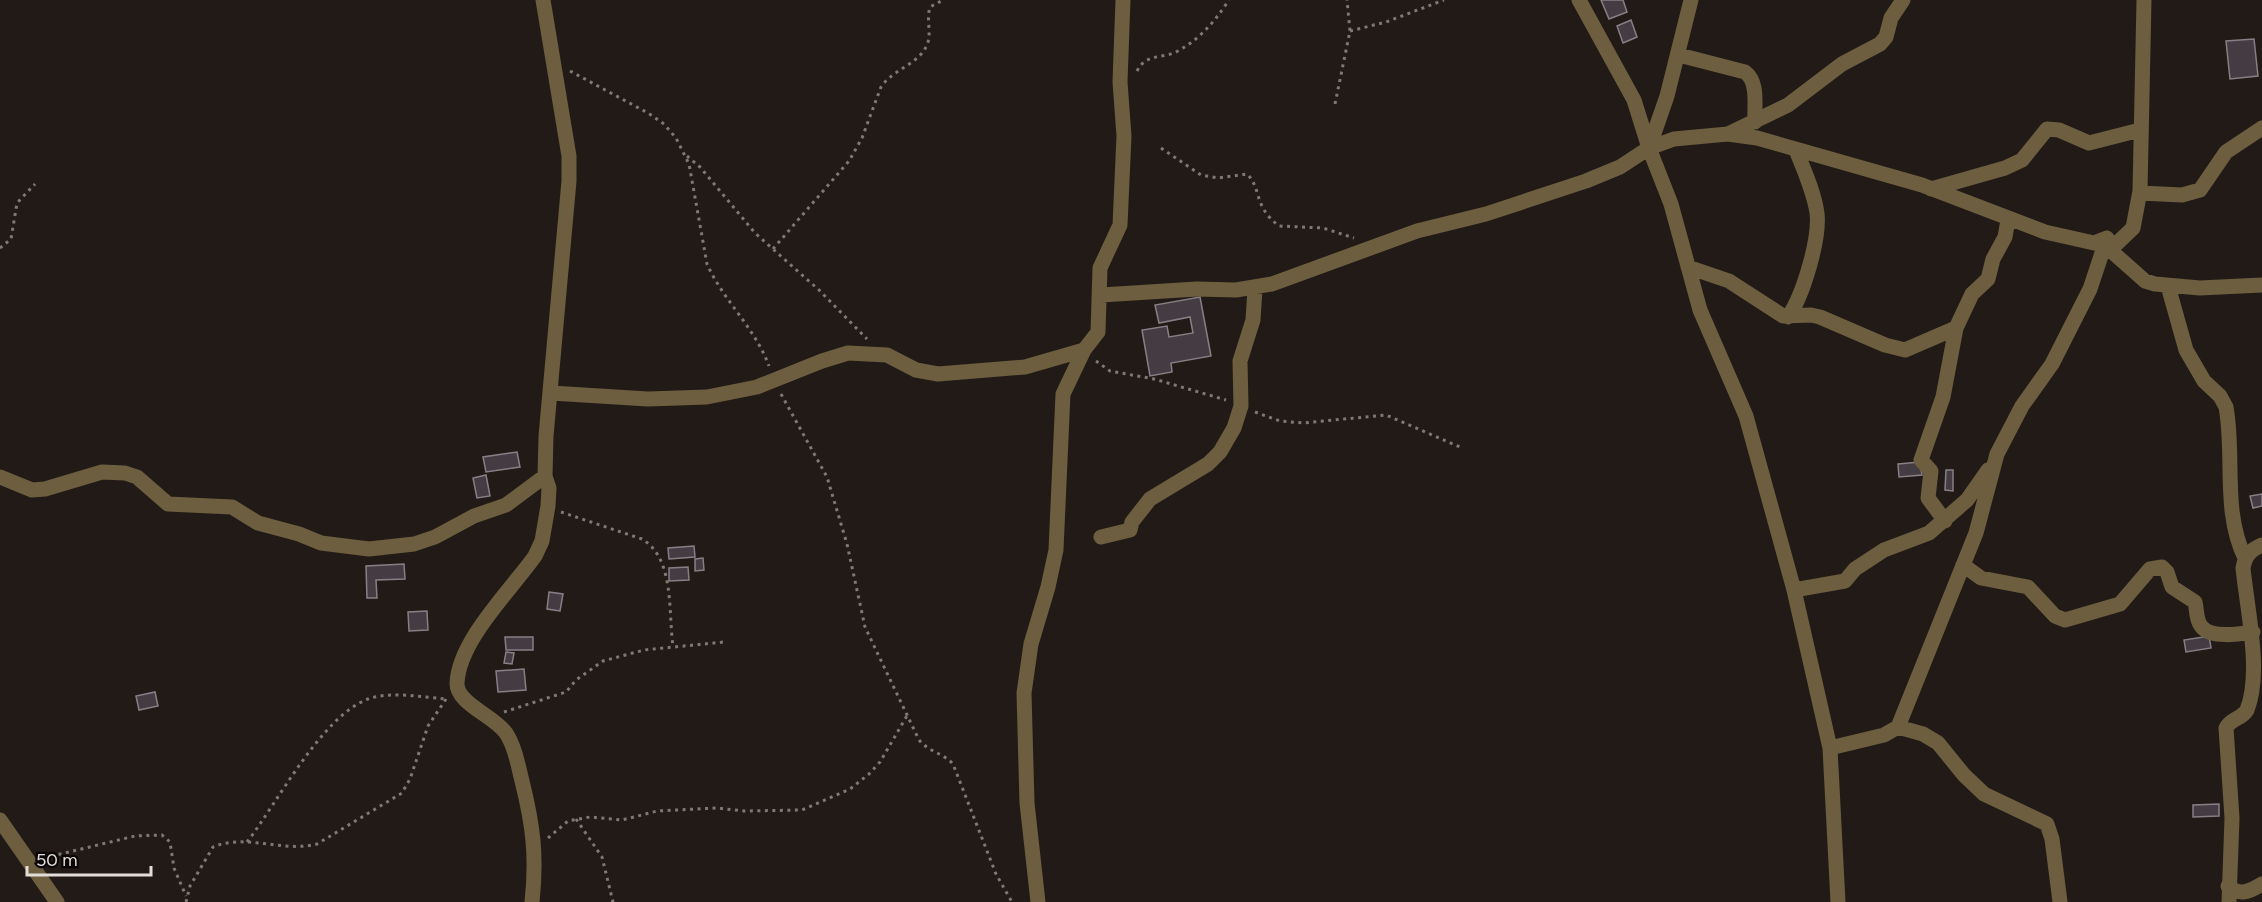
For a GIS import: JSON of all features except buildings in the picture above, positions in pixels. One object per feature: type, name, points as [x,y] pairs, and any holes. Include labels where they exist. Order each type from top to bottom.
[{"type":"street","points":[[532,902],[536,854],[531,816],[515,753],[504,730],[492,717],[466,701],[457,686],[459,671],[467,649],[535,556],[542,541],[549,506],[549,488],[545,476],[561,287],[569,156],[543,0]]},
{"type":"street","points":[[1038,902],[1027,803],[1024,693],[1031,644],[1048,587],[1056,549],[1062,394],[1084,350],[1098,332],[1101,295],[1100,268],[1120,225],[1123,204],[1124,136],[1120,82],[1123,0]]},
{"type":"street","points":[[1579,0],[1634,100],[1649,148],[1671,204],[1700,310],[1746,416],[1794,590],[1830,748],[1838,902]]},
{"type":"street","points":[[1649,148],[1679,55],[1690,0]]},
{"type":"street","points":[[1728,134],[1807,93],[1848,60],[1880,44],[1886,37],[1891,18],[1903,0]]},
{"type":"street","points":[[1794,590],[1845,581],[1855,569],[1884,550],[1922,537],[1945,521],[1982,482],[2022,406],[2052,364],[2090,289],[2109,244],[2133,228],[2140,193],[2140,130],[2145,59],[2144,0]]},
{"type":"street","points":[[1679,55],[1744,72],[1750,76],[1754,89],[1755,122]]},
{"type":"street","points":[[2140,193],[2182,195],[2200,190],[2226,152],[2262,128]]},
{"type":"street","points":[[1931,189],[2005,168],[2022,160],[2047,129],[2059,130],[2088,143],[2140,130]]},
{"type":"street","points":[[1101,295],[1197,289],[1256,289],[1417,231],[1486,214],[1586,181],[1620,167],[1649,148],[1674,139],[1728,134],[1756,138],[1931,189],[2044,232],[2109,244],[2145,281],[2168,286],[2221,288],[2262,285]]},
{"type":"street","points":[[1788,317],[1795,307],[1807,270],[1817,218],[1806,176],[1796,150]]},
{"type":"street","points":[[1945,521],[1930,504],[1926,493],[1931,471],[1921,459],[1943,397],[1956,328],[1972,294],[1986,283],[1993,259],[2006,237],[2008,220]]},
{"type":"street","points":[[1688,267],[1729,281],[1776,312],[1788,317],[1802,314],[1820,317],[1885,345],[1905,350],[1956,328]]},
{"type":"street","points":[[2168,286],[2186,350],[2204,381],[2220,396],[2226,407],[2231,499],[2236,530],[2245,558],[2245,584],[2258,648],[2246,711],[2228,723],[2226,728],[2232,818],[2229,902]]},
{"type":"street","points":[[1101,537],[1130,530],[1132,522],[1150,499],[1208,464],[1220,452],[1234,428],[1241,406],[1238,372],[1253,320],[1256,289]]},
{"type":"street","points":[[551,393],[648,399],[707,397],[757,387],[839,355],[887,355],[916,370],[938,374],[1025,367],[1084,350]]},
{"type":"street","points":[[1830,748],[1884,735],[1898,727],[1978,524],[1997,454]]},
{"type":"street","points":[[0,477],[32,490],[45,489],[102,472],[124,473],[137,477],[168,504],[232,507],[258,523],[299,534],[321,543],[369,549],[414,544],[435,537],[474,516],[506,504],[545,476]]},
{"type":"street","points":[[2245,558],[2250,551],[2262,545]]},
{"type":"street","points":[[1963,565],[1981,578],[2028,586],[2055,616],[2065,620],[2120,604],[2150,569],[2162,567],[2167,572],[2172,587],[2195,602],[2200,626],[2258,648]]},
{"type":"street","points":[[1898,727],[1923,734],[1938,743],[1964,775],[1984,794],[2047,824],[2055,857],[2060,902]]},
{"type":"street","points":[[0,820],[57,902]]},
{"type":"street","points":[[2228,886],[2235,892],[2242,893],[2262,884]]},
{"type":"path","points":[[774,249],[849,161],[862,138],[886,79],[921,55],[929,36],[930,7],[943,0]]},
{"type":"path","points":[[1120,82],[1135,73],[1145,60],[1170,55],[1195,39],[1217,19],[1229,0]]},
{"type":"path","points":[[1335,104],[1350,31],[1347,0]]},
{"type":"path","points":[[1350,31],[1444,0]]},
{"type":"path","points":[[552,56],[572,73],[664,124],[686,155],[700,167],[741,218],[887,355]]},
{"type":"path","points":[[1161,148],[1201,175],[1218,178],[1247,174],[1252,181],[1260,206],[1279,226],[1340,231],[1369,250]]},
{"type":"path","points":[[686,155],[707,264],[713,278],[760,348],[774,381],[827,477],[847,544],[865,627],[919,740],[926,748],[946,757],[953,764],[996,874],[1012,902]]},
{"type":"path","points":[[0,248],[11,239],[17,203],[35,184]]},
{"type":"path","points":[[1084,350],[1110,371],[1154,379],[1290,423],[1386,415],[1460,447]]},
{"type":"path","points":[[549,506],[567,515],[642,539],[653,545],[664,568],[673,646]]},
{"type":"path","points":[[492,717],[529,702],[552,698],[566,692],[576,680],[603,661],[673,646],[724,642]]},
{"type":"path","points":[[186,900],[209,850],[222,844],[246,843],[306,847],[317,844],[402,793],[410,779],[428,726],[457,686]]},
{"type":"path","points":[[246,843],[337,718],[369,699],[384,696],[446,699]]},
{"type":"path","points":[[536,854],[562,824],[576,819],[598,817],[622,820],[657,811],[717,808],[744,811],[802,810],[841,793],[869,774],[879,762],[908,714]]},
{"type":"path","points":[[576,819],[602,857],[613,902]]},
{"type":"path","points":[[25,857],[44,858],[135,836],[162,835],[170,842],[174,868],[186,900]]}]
